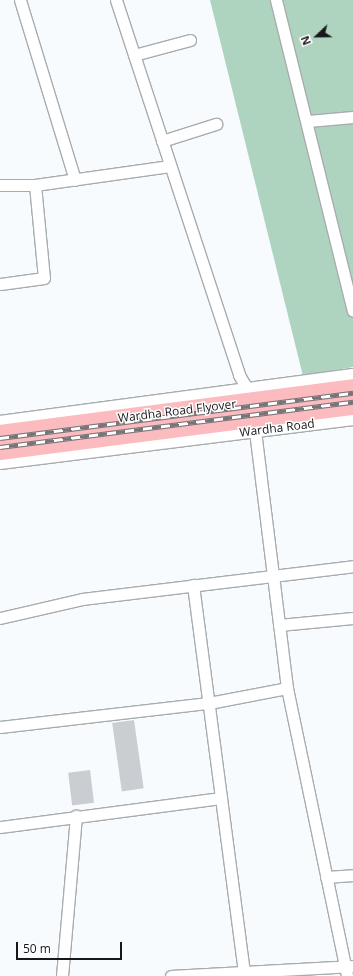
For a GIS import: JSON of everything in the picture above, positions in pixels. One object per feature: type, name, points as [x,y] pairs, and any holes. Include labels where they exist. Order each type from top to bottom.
[{"type":"highway","name":"Wardha Road Flyover","points":[[0,434],[353,388]]},
{"type":"highway","name":"Wardha Road Flyover","points":[[0,451],[353,406]]},
{"type":"street","points":[[20,0],[74,180]]},
{"type":"street","points":[[116,0],[238,375],[248,390]]},
{"type":"street","points":[[276,0],[308,121],[353,311]]},
{"type":"street","points":[[134,55],[190,40]]},
{"type":"street","points":[[308,121],[353,117]]},
{"type":"street","points":[[162,141],[216,124]]},
{"type":"street","points":[[0,185],[35,185],[170,166]]},
{"type":"street","points":[[0,284],[44,278],[35,185]]},
{"type":"street","points":[[0,423],[353,376]]},
{"type":"street","name":"Wardha Road","points":[[0,462],[353,418]]},
{"type":"street","points":[[171,976],[348,969],[326,877],[288,688],[255,431]]},
{"type":"street","points":[[0,618],[82,599],[193,585],[273,577],[353,566]]},
{"type":"street","points":[[193,585],[244,972]]},
{"type":"street","points":[[279,625],[353,618]]},
{"type":"street","points":[[0,728],[209,703],[288,688]]},
{"type":"street","points":[[0,828],[76,816],[221,798]]},
{"type":"street","points":[[62,976],[76,816]]},
{"type":"street","points":[[326,877],[353,875]]},
{"type":"green space","points":[[210,0],[353,0],[353,367],[303,376]]},
{"type":"building","points":[[134,720],[144,788],[122,791],[112,723]]},
{"type":"building","points":[[90,770],[94,803],[72,805],[68,773]]},
{"type":"railway","points":[[0,438],[353,393]]},
{"type":"railway","points":[[0,447],[353,402]]}]
